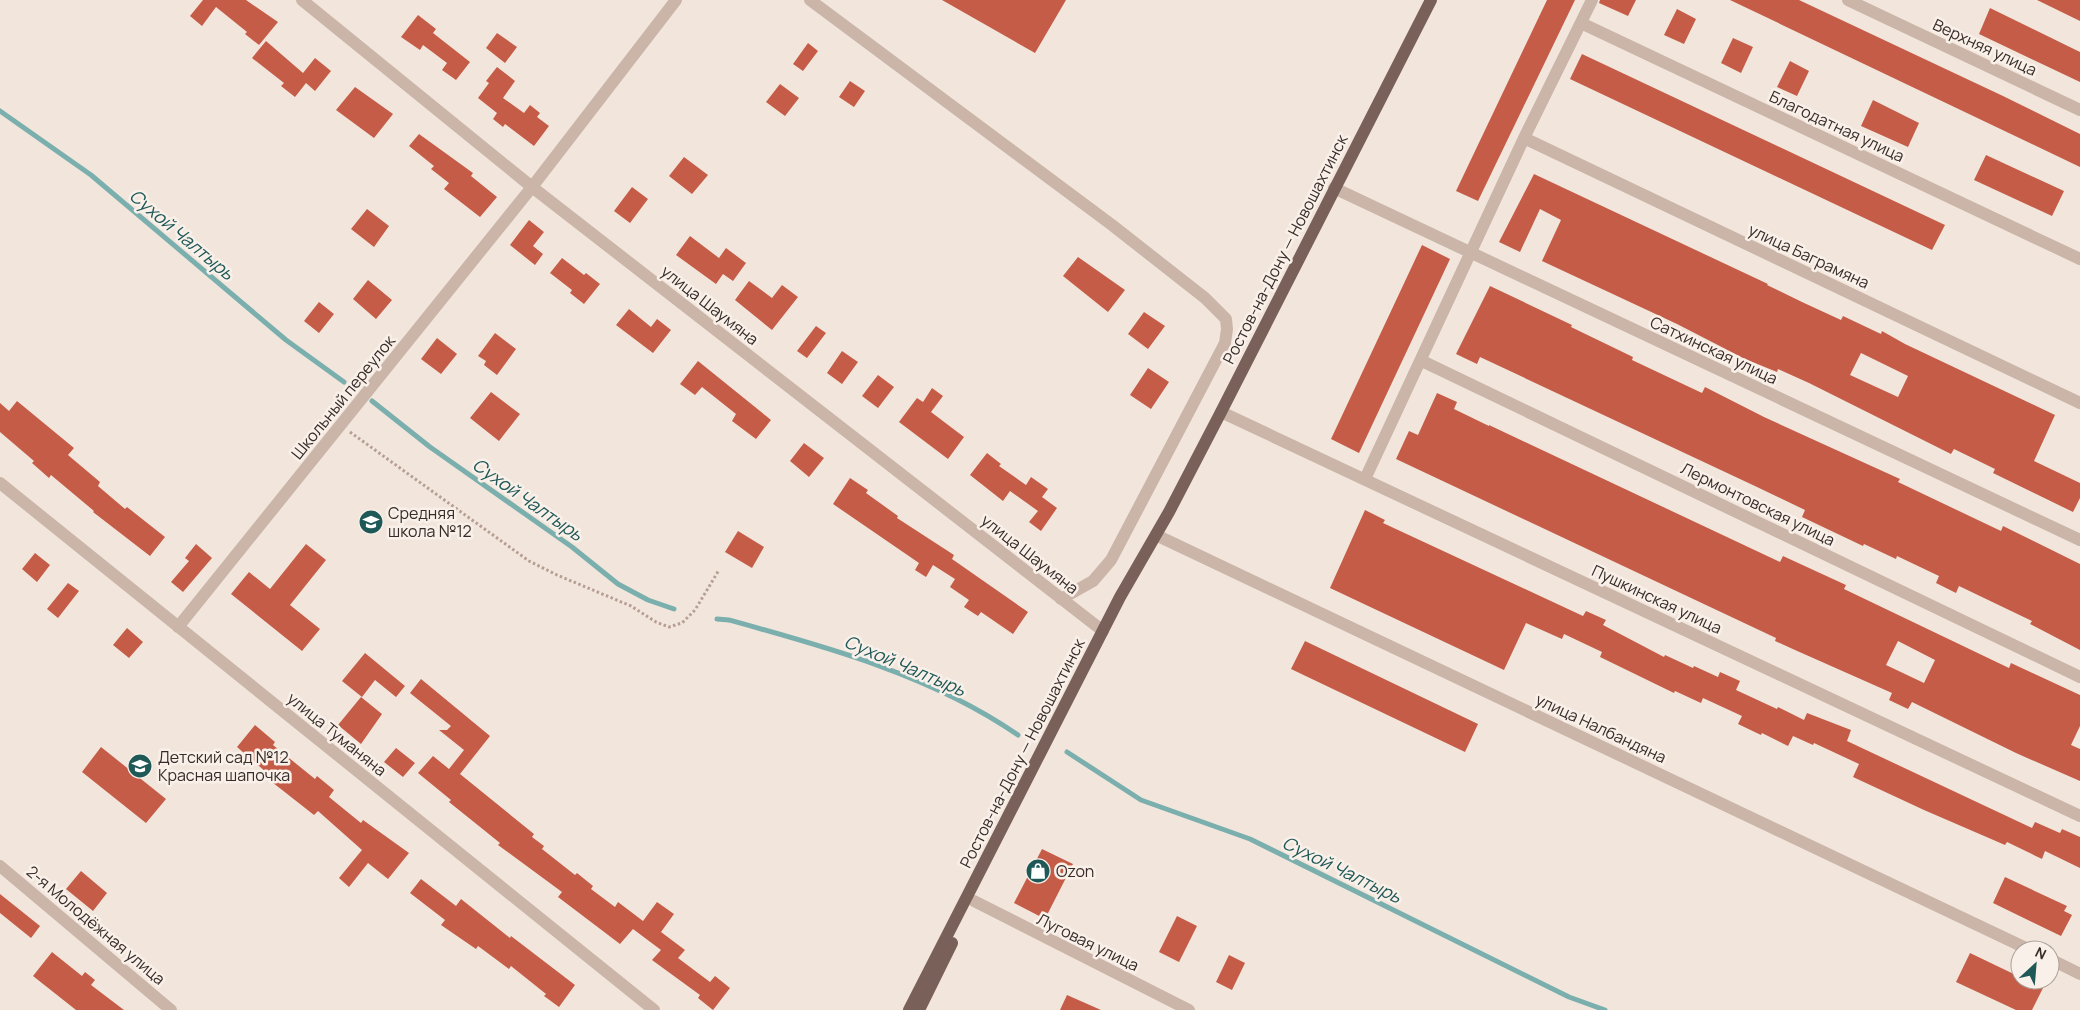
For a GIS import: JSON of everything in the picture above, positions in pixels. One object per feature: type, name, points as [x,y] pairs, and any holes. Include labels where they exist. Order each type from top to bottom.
[{"type":"main road","name":"Ростов-на-Дону — Новошахтинск","points":[[908,1010],[1103,630],[1221,412],[1431,0]]},
{"type":"main road","name":"Ростов-на-Дону — Новошахтинск","points":[[919,1010],[1128,600],[1168,512]]},
{"type":"street","name":"улица Шаумяна","points":[[302,0],[532,188],[1103,630]]},
{"type":"street","name":"Школьный переулок","points":[[178,627],[532,188],[676,0]]},
{"type":"street","points":[[810,0],[1112,225],[1205,298],[1226,319],[1227,336],[1222,348],[1115,554],[1102,574],[1062,599]]},
{"type":"street","points":[[1366,479],[1472,254],[1524,138],[1592,0]]},
{"type":"street","name":"Верхняя улица","points":[[1848,0],[2080,110]]},
{"type":"street","name":"Благодатная улица","points":[[1581,23],[2080,259]]},
{"type":"street","name":"улица Баграмяна","points":[[1524,138],[2080,403]]},
{"type":"street","name":"Сатхинская улица","points":[[1334,188],[2080,540]]},
{"type":"street","name":"Лермонтовская улица","points":[[1422,361],[2080,676]]},
{"type":"street","name":"Пушкинская улица","points":[[1221,412],[2080,816]]},
{"type":"street","name":"улица Туманяна","points":[[0,483],[654,1010]]},
{"type":"street","name":"улица Налбандяна","points":[[1158,536],[2010,941]]},
{"type":"street","name":"2-я Молодёжная улица","points":[[0,866],[171,1010]]},
{"type":"street","name":"Луговая улица","points":[[974,901],[1190,1010]]},
{"type":"street","points":[[2060,964],[2080,974]]},
{"type":"path","points":[[341,426],[529,561],[631,606],[656,622],[669,627],[682,623],[695,610],[719,570]]},
{"type":"building","points":[[203,0],[246,0],[278,22],[259,45],[245,34],[247,32],[216,7],[202,26],[190,16]]},
{"type":"building","points":[[942,0],[1066,0],[1035,53]]},
{"type":"building","points":[[1547,0],[1575,0],[1478,201],[1456,191]]},
{"type":"building","points":[[1600,0],[1636,0],[1628,16],[1599,3]]},
{"type":"building","points":[[1730,0],[1799,0],[2003,96],[2080,134],[2080,167]]},
{"type":"building","points":[[2037,0],[2080,0],[2080,21]]},
{"type":"building","points":[[1990,8],[2080,52],[2080,82],[1979,34]]},
{"type":"building","points":[[1677,9],[1696,19],[1684,44],[1664,35]]},
{"type":"building","points":[[418,15],[436,29],[433,33],[470,62],[456,80],[442,70],[447,63],[423,45],[420,50],[401,37]]},
{"type":"building","points":[[497,33],[517,47],[505,63],[486,48]]},
{"type":"building","points":[[1733,38],[1753,47],[1741,73],[1721,63]]},
{"type":"building","points":[[266,41],[303,73],[315,58],[331,71],[315,91],[306,83],[295,97],[281,86],[284,83],[252,58]]},
{"type":"building","points":[[808,43],[818,51],[803,71],[793,64]]},
{"type":"building","points":[[1582,54],[1945,225],[1932,250],[1570,79]]},
{"type":"building","points":[[1790,61],[1809,71],[1797,96],[1777,87]]},
{"type":"building","points":[[497,67],[515,81],[503,98],[524,113],[530,105],[540,113],[537,117],[549,126],[534,146],[505,124],[503,127],[493,119],[497,113],[478,98],[489,83],[486,81]]},
{"type":"building","points":[[850,81],[865,91],[854,107],[839,97]]},
{"type":"building","points":[[780,84],[799,98],[785,116],[766,102]]},
{"type":"building","points":[[355,87],[393,114],[374,138],[336,110]]},
{"type":"building","points":[[1873,100],[1919,123],[1908,147],[1861,126]]},
{"type":"building","points":[[419,134],[473,173],[471,176],[497,197],[480,217],[444,189],[449,183],[431,169],[434,166],[409,146]]},
{"type":"building","points":[[1986,155],[2064,191],[2052,216],[1974,180]]},
{"type":"building","points":[[684,157],[708,175],[692,194],[669,176]]},
{"type":"building","points":[[1534,174],[1768,284],[1802,302],[1841,320],[1843,316],[1881,334],[1882,331],[1905,344],[2055,415],[2034,461],[2080,483],[2080,498],[2073,512],[1993,473],[1995,469],[1954,449],[1951,454],[1809,383],[1778,369],[1777,372],[1745,359],[1677,324],[1542,261],[1561,220],[1540,209],[1520,252],[1499,242]],"holes":[[[1861,353],[1908,376],[1898,397],[1850,375]]]},
{"type":"building","points":[[632,187],[648,199],[630,223],[614,211]]},
{"type":"building","points":[[367,209],[389,226],[374,247],[351,229]]},
{"type":"building","points":[[529,220],[544,232],[533,246],[543,254],[535,265],[510,245]]},
{"type":"building","points":[[690,236],[719,258],[726,248],[746,263],[733,281],[723,274],[716,284],[676,255]]},
{"type":"building","points":[[1422,245],[1450,259],[1359,453],[1331,439]]},
{"type":"building","points":[[1078,257],[1125,290],[1108,312],[1063,276]]},
{"type":"building","points":[[562,258],[584,275],[586,273],[600,284],[584,304],[570,293],[572,290],[550,273]]},
{"type":"building","points":[[368,280],[392,300],[376,319],[353,299]]},
{"type":"building","points":[[749,281],[772,298],[782,285],[798,297],[772,330],[735,300]]},
{"type":"building","points":[[1490,286],[1572,325],[1571,327],[1633,357],[1632,360],[1702,393],[1705,387],[1764,417],[1900,479],[1898,482],[2001,531],[2003,526],[2080,564],[2080,650],[2030,624],[2032,621],[1959,586],[1956,593],[1936,583],[1939,576],[1897,556],[1896,559],[1864,544],[1863,546],[1802,517],[1805,510],[1757,487],[1480,357],[1477,364],[1456,354]]},
{"type":"building","points":[[319,302],[334,314],[319,333],[304,321]]},
{"type":"building","points":[[629,309],[651,327],[657,319],[671,330],[653,353],[616,325]]},
{"type":"building","points":[[1144,312],[1165,326],[1148,349],[1128,334]]},
{"type":"building","points":[[816,326],[826,333],[807,358],[797,351]]},
{"type":"building","points":[[495,333],[516,349],[497,375],[484,365],[486,361],[478,356]]},
{"type":"building","points":[[437,338],[457,354],[441,374],[421,359]]},
{"type":"building","points":[[842,351],[858,362],[842,384],[827,373]]},
{"type":"building","points":[[698,361],[771,420],[756,439],[732,421],[736,414],[702,387],[695,395],[680,384]]},
{"type":"building","points":[[1148,368],[1169,382],[1151,409],[1130,395]]},
{"type":"building","points":[[878,375],[894,387],[878,408],[862,396]]},
{"type":"building","points":[[932,388],[943,396],[931,412],[964,437],[948,459],[899,422],[917,398],[923,402]]},
{"type":"building","points":[[491,392],[520,414],[499,441],[470,418]]},
{"type":"building","points":[[1437,393],[1457,402],[1454,409],[1489,426],[1780,562],[1783,556],[1846,585],[1844,589],[2009,668],[2011,663],[2080,695],[2080,726],[2071,745],[2080,749],[2080,781],[2016,753],[1912,702],[1908,709],[1889,700],[1892,693],[1775,641],[1776,638],[1396,459],[1409,431],[1418,435]],"holes":[[[1898,641],[1935,660],[1924,683],[1886,665]]]},
{"type":"building","points":[[17,401],[74,448],[68,455],[100,482],[98,486],[125,509],[127,507],[165,537],[150,556],[93,512],[51,475],[49,478],[32,463],[34,461],[0,432],[0,403],[9,411]]},
{"type":"building","points":[[804,443],[824,458],[809,477],[790,461]]},
{"type":"building","points":[[987,453],[1001,464],[999,466],[1026,485],[1031,477],[1048,489],[1042,497],[1057,508],[1041,531],[1029,522],[1038,511],[1010,491],[1003,501],[970,475]]},
{"type":"building","points":[[850,478],[868,490],[866,493],[898,516],[897,518],[954,555],[952,559],[1028,612],[1013,634],[981,612],[978,616],[964,607],[969,600],[950,587],[955,579],[933,565],[926,577],[915,570],[919,563],[833,504]]},
{"type":"building","points":[[1365,510],[1385,520],[1383,523],[1583,616],[1586,611],[1606,620],[1603,625],[1664,657],[1665,655],[1718,677],[1720,672],[1740,681],[1736,690],[1777,709],[1778,707],[1804,720],[1807,713],[1851,730],[1847,741],[2032,828],[2035,822],[2060,833],[2062,829],[2080,837],[2080,868],[2045,851],[2042,859],[2007,842],[2005,845],[1924,810],[1853,777],[1859,764],[1814,743],[1813,745],[1793,736],[1788,746],[1762,733],[1761,735],[1738,724],[1742,716],[1703,698],[1701,703],[1675,691],[1674,693],[1600,657],[1602,652],[1564,634],[1562,639],[1526,623],[1504,670],[1330,588]]},
{"type":"building","points":[[738,531],[764,547],[752,568],[725,552]]},
{"type":"building","points":[[196,544],[212,558],[183,592],[171,582],[189,561],[185,558]]},
{"type":"building","points":[[306,544],[326,560],[290,605],[320,629],[302,651],[231,594],[249,572],[270,589]]},
{"type":"building","points":[[35,553],[50,565],[37,582],[22,569]]},
{"type":"building","points":[[68,583],[79,591],[58,618],[47,609]]},
{"type":"building","points":[[127,628],[143,642],[129,658],[113,645]]},
{"type":"building","points":[[1305,641],[1478,724],[1465,752],[1291,669]]},
{"type":"building","points":[[365,653],[405,686],[396,697],[375,680],[362,697],[342,681]]},
{"type":"building","points":[[421,679],[490,736],[460,774],[534,834],[532,837],[544,846],[542,849],[575,875],[577,873],[593,886],[591,889],[615,907],[618,902],[643,921],[657,902],[674,914],[661,932],[685,950],[678,958],[710,982],[715,976],[730,988],[713,1010],[698,998],[700,995],[652,960],[661,950],[633,929],[620,944],[558,897],[562,892],[498,845],[500,843],[449,802],[451,800],[418,773],[433,756],[449,769],[464,750],[439,730],[447,730],[451,726],[410,693]]},
{"type":"building","points":[[361,697],[382,714],[361,744],[338,725]]},
{"type":"building","points":[[255,725],[275,742],[273,745],[315,779],[317,776],[334,790],[329,797],[361,823],[363,820],[409,853],[388,879],[368,863],[349,887],[339,878],[362,850],[318,811],[314,815],[263,775],[266,772],[237,747]]},
{"type":"building","points":[[101,747],[166,799],[146,823],[82,772]]},
{"type":"building","points":[[396,748],[415,763],[403,777],[384,762]]},
{"type":"building","points":[[1042,849],[1073,864],[1045,919],[1014,903]]},
{"type":"building","points":[[81,871],[107,893],[93,911],[66,889]]},
{"type":"building","points":[[2005,877],[2067,906],[2064,911],[2072,915],[2061,936],[1993,903]]},
{"type":"building","points":[[421,879],[456,906],[461,899],[510,938],[511,936],[575,985],[559,1007],[511,966],[509,969],[478,946],[476,949],[441,925],[445,920],[410,893]]},
{"type":"building","points":[[0,894],[40,926],[31,938],[0,913]]},
{"type":"building","points":[[1177,916],[1197,926],[1179,962],[1159,952]]},
{"type":"building","points":[[52,952],[82,976],[85,972],[95,980],[91,985],[124,1010],[76,1010],[33,976]]},
{"type":"building","points":[[1970,953],[2010,972],[2010,990],[2042,990],[2032,1010],[2016,1010],[1956,982]]},
{"type":"building","points":[[1229,955],[1245,963],[1232,990],[1216,982]]},
{"type":"building","points":[[1067,995],[1101,1010],[1060,1010]]},
{"type":"waterway","name":"Сухой Чалтырь","points":[[0,111],[91,175],[286,340],[344,382]]},
{"type":"waterway","name":"Сухой Чалтырь","points":[[372,401],[430,447],[572,547],[618,584],[648,600],[674,609]]},
{"type":"waterway","name":"Сухой Чалтырь","points":[[717,619],[729,620],[804,641],[915,680],[985,714],[1018,735]]},
{"type":"waterway","name":"Сухой Чалтырь","points":[[1067,752],[1141,800],[1250,839],[1569,997],[1605,1010]]},
{"type":"place","name":"Средняя школа №12","points":[[371,522]]},
{"type":"place","name":"Детский сад №12 Красная шапочка","points":[[140,766]]},
{"type":"place","name":"Ozon","points":[[1038,871]]}]
